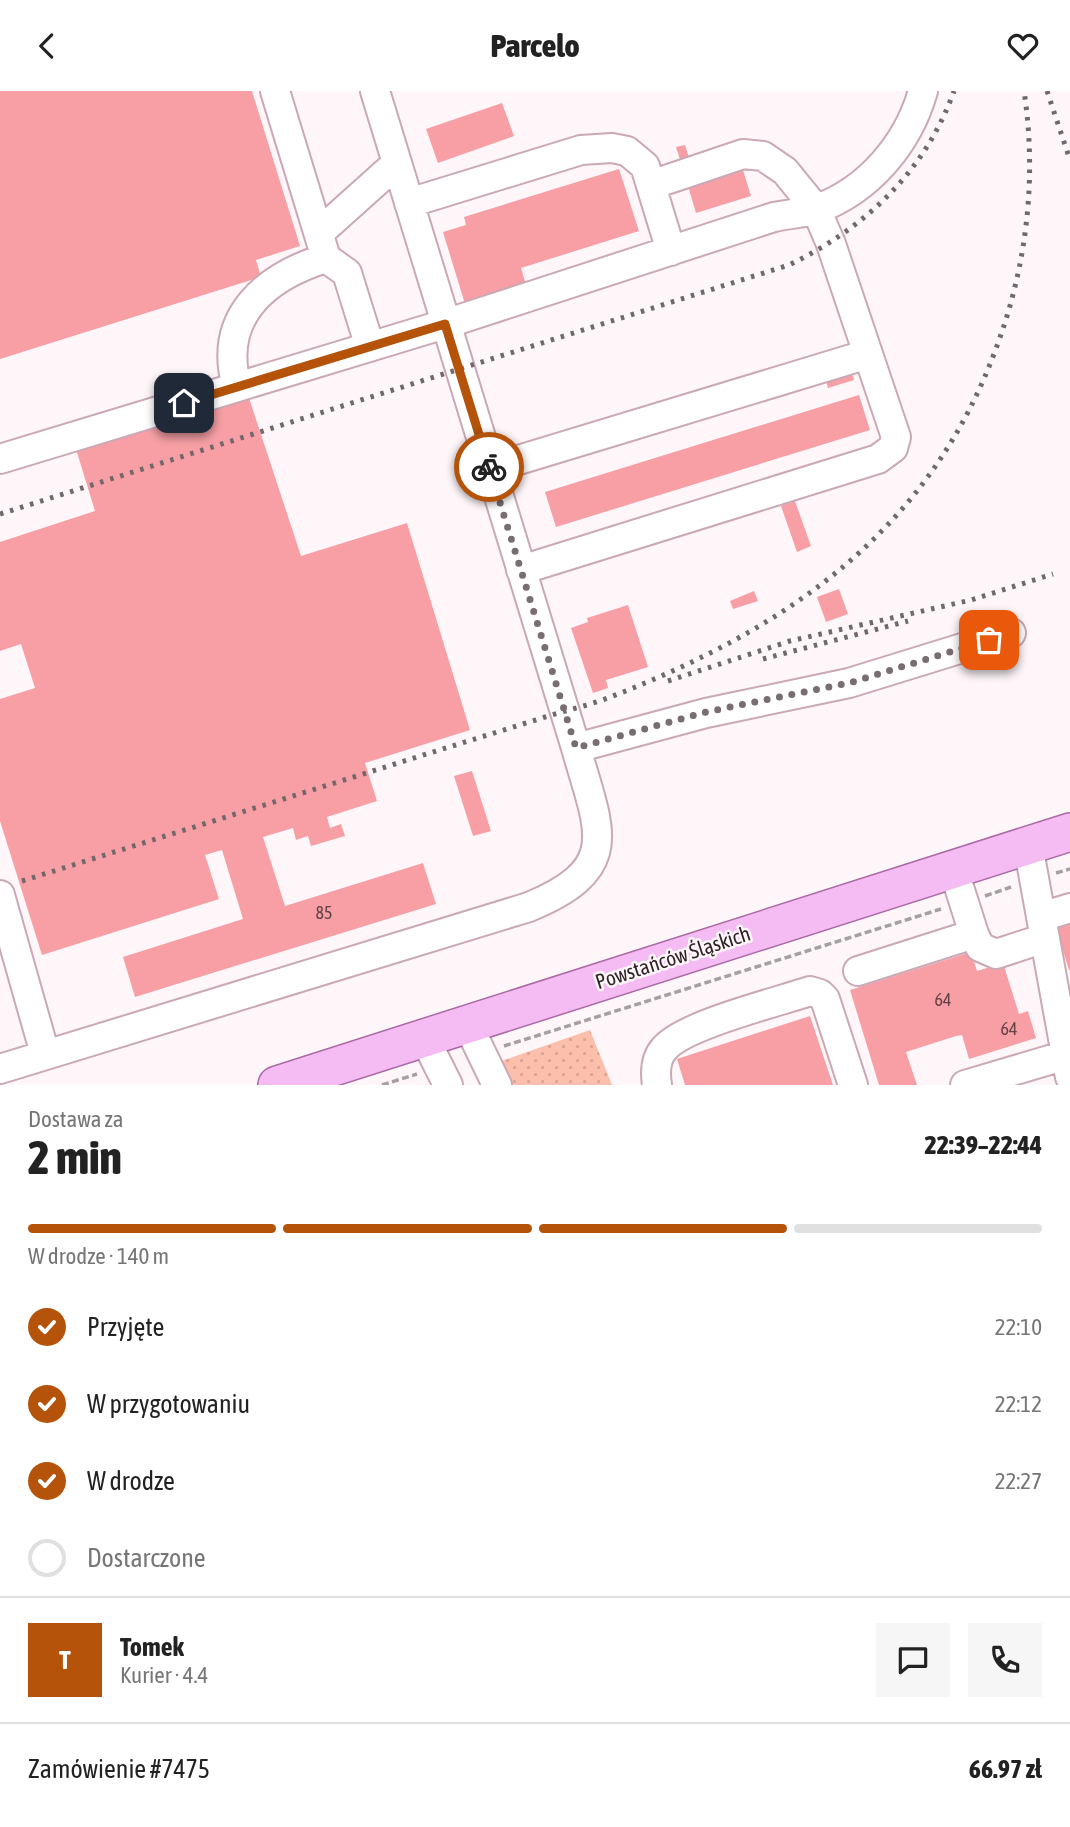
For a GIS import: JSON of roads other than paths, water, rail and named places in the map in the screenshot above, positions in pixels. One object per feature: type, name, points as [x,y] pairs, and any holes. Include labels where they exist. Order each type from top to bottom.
[{"type":"main road","name":"Powstańców Śląskich","points":[[277,1085],[437,1064],[475,1039],[953,868],[1070,832]]},
{"type":"street","points":[[275,91],[323,246],[347,273],[370,347]]},
{"type":"street","points":[[0,1069],[528,907],[570,887],[593,860],[599,831],[576,748],[375,91]]},
{"type":"street","points":[[0,459],[445,324],[774,217],[816,209],[870,179],[911,123],[923,91]]},
{"type":"street","points":[[409,202],[594,148],[627,151],[638,157],[645,166],[671,251]]},
{"type":"street","points":[[521,570],[878,459],[892,448],[896,436],[816,209],[774,160],[754,153],[652,185]]},
{"type":"street","points":[[237,387],[230,364],[231,347],[253,301],[277,278],[323,246],[397,163]]},
{"type":"street","points":[[489,469],[868,354]]},
{"type":"street","points":[[576,748],[706,712],[862,680],[1011,633]]},
{"type":"street","points":[[965,1085],[1068,1066],[1028,845]]},
{"type":"street","points":[[953,868],[980,947],[996,954],[1043,928],[1070,908]]},
{"type":"street","points":[[0,895],[45,1054]]},
{"type":"street","points":[[858,971],[974,934]]},
{"type":"street","points":[[657,1085],[657,1062],[661,1051],[681,1035],[810,991],[825,999],[853,1085]]},
{"type":"street","points":[[475,1039],[497,1085]]},
{"type":"railway","points":[[0,514],[789,265],[843,234],[889,195],[927,147],[954,91]]},
{"type":"railway","points":[[22,881],[613,696],[678,669],[739,638],[795,603],[847,563],[894,518],[935,467],[970,409],[998,343],[1016,282],[1027,219],[1030,155],[1024,91]]},
{"type":"railway","points":[[1047,91],[1070,160]]},
{"type":"railway","points":[[668,681],[790,641],[971,600],[1053,574]]},
{"type":"railway","points":[[763,659],[908,621]]}]
